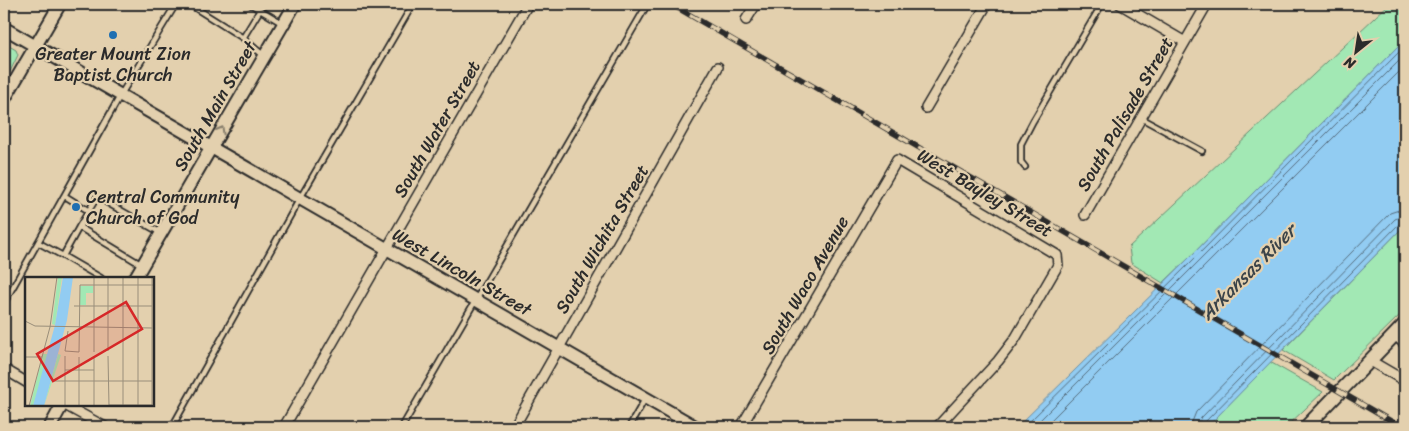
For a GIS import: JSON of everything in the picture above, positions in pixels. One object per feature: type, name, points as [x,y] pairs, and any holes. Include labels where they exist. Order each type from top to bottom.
[{"type":"main road","points":[[1306,427],[1405,324]]},
{"type":"street","points":[[4,100],[60,4]]},
{"type":"street","name":"South Main Street","points":[[136,277],[294,4]]},
{"type":"street","name":"South Water Street","points":[[284,427],[528,4]]},
{"type":"street","points":[[746,20],[756,4]]},
{"type":"street","points":[[926,108],[987,4]]},
{"type":"street","points":[[1120,4],[1185,42]]},
{"type":"street","name":"South Palisade Street","points":[[1085,215],[1207,4]]},
{"type":"street","name":"West Lincoln Street","points":[[4,28],[210,149],[696,427]]},
{"type":"street","name":"South Wichita Street","points":[[514,427],[718,67]]},
{"type":"street","name":"West Bayley Street","points":[[897,160],[1057,255],[1058,265],[1015,339],[998,361],[937,427]]},
{"type":"street","name":"South Waco Avenue","points":[[741,427],[897,160]]},
{"type":"street","points":[[1369,360],[1405,381]]},
{"type":"street","points":[[4,369],[25,381]]},
{"type":"street","points":[[50,427],[63,406]]},
{"type":"street","points":[[66,406],[105,427]]},
{"type":"lane","points":[[4,303],[120,96],[176,4]]},
{"type":"lane","points":[[189,4],[243,38],[264,56]]},
{"type":"lane","points":[[250,4],[283,24]]},
{"type":"lane","points":[[172,427],[299,200],[413,4]]},
{"type":"lane","points":[[1025,167],[1021,162],[1021,144],[1071,53],[1102,4]]},
{"type":"lane","points":[[402,427],[647,6]]},
{"type":"lane","points":[[243,38],[260,10]]},
{"type":"lane","points":[[1141,118],[1202,151]]},
{"type":"lane","points":[[65,196],[89,211]]},
{"type":"lane","points":[[63,256],[98,197],[161,234]]},
{"type":"lane","points":[[79,228],[143,266]]},
{"type":"lane","points":[[38,242],[99,277]]},
{"type":"lane","points":[[1393,336],[1405,347]]},
{"type":"lane","points":[[628,427],[645,398]]},
{"type":"green space","points":[[1389,4],[1405,4],[1405,39],[1188,259],[1163,283],[1131,263],[1129,247]]},
{"type":"green space","points":[[4,43],[16,50],[18,55],[4,84]]},
{"type":"green space","points":[[1405,225],[1405,310],[1334,380],[1283,350]]},
{"type":"green space","points":[[1270,362],[1323,392],[1286,427],[1207,427]]},
{"type":"water","name":"Arkansas River","points":[[1405,39],[1405,225],[1207,427],[1017,427],[1188,259]]},
{"type":"railway","points":[[671,4],[1401,427]]},
{"type":"place","name":"Greater Mount Zion Baptist Church","points":[[113,35]]},
{"type":"place","name":"Central Community Church of God","points":[[76,207]]}]
